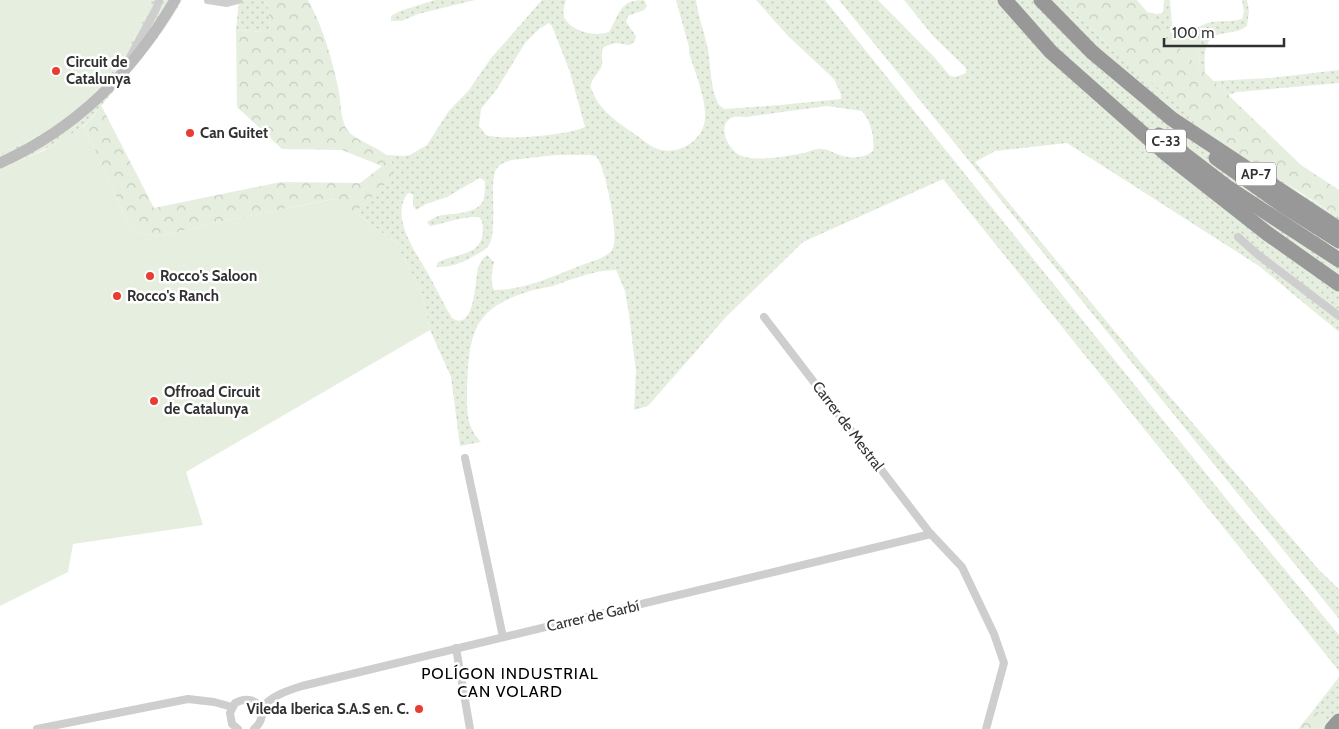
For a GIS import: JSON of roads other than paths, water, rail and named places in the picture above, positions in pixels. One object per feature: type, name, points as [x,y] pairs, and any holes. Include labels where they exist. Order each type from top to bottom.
[{"type":"highway","name":"AP-7","points":[[1005,0],[1051,52],[1123,117],[1214,193],[1339,284]]},
{"type":"highway","name":"C-33","points":[[1009,0],[1113,97],[1160,136],[1227,187],[1339,260]]},
{"type":"highway","name":"AP-7","points":[[1041,0],[1092,52],[1172,119],[1339,229]]},
{"type":"highway","name":"C-33","points":[[1172,119],[1203,149],[1234,172],[1339,241]]},
{"type":"highway","points":[[1316,269],[1339,288]]},
{"type":"highway","points":[[1332,729],[1339,720]]},
{"type":"street","points":[[125,69],[159,0]]},
{"type":"street","points":[[0,163],[44,140],[70,123],[92,103],[125,69],[159,26],[175,0]]},
{"type":"street","points":[[208,0],[226,3],[238,0]]},
{"type":"street","points":[[1238,237],[1257,254],[1339,316]]},
{"type":"street","name":"Carrer de Mestral","points":[[764,317],[931,534],[962,567],[994,634],[1004,663],[986,729]]},
{"type":"street","points":[[465,458],[503,637]]},
{"type":"street","name":"Carrer de Garbí","points":[[260,708],[266,701],[278,694],[302,686],[931,534]]},
{"type":"street","points":[[456,648],[470,729]]},
{"type":"street","points":[[36,729],[188,699],[214,702],[232,707]]},
{"type":"street","points":[[238,729],[232,724],[230,719],[232,707],[235,703],[246,699],[256,702],[260,708],[262,716],[260,724],[254,729]]},
{"type":"place","name":"Circuit de Catalunya","points":[[56,71]]},
{"type":"place","name":"Can Guitet","points":[[190,133]]},
{"type":"place","name":"Rocco's Saloon","points":[[150,276]]},
{"type":"place","name":"Rocco's Ranch","points":[[117,296]]},
{"type":"place","name":"Offroad Circuit de Catalunya","points":[[154,401]]},
{"type":"place","name":"Vileda Iberica S.A.S en. C.","points":[[419,709]]},
{"type":"district","name":"POLÍGON INDUSTRIAL CAN VOLARD","points":[[510,682]]}]
